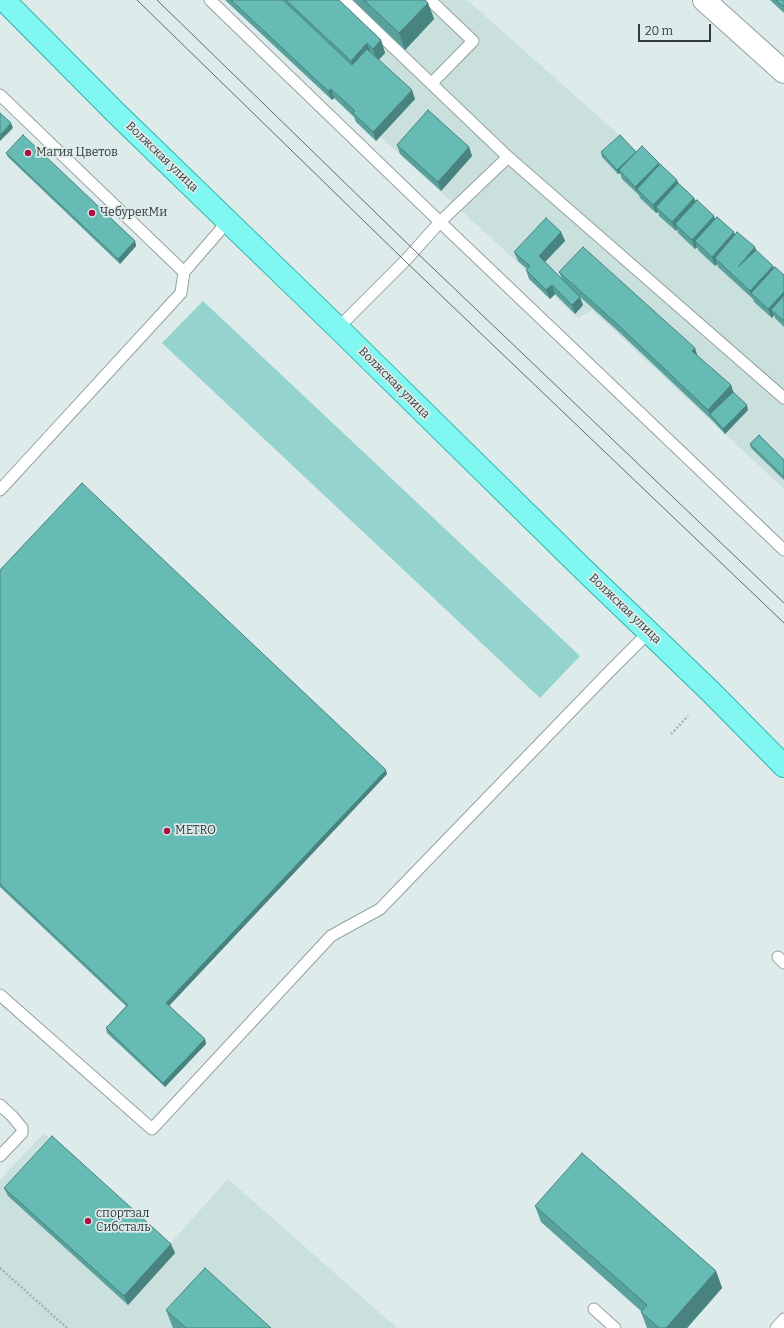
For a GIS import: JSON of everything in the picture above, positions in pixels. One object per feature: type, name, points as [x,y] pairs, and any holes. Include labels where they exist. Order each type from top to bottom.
[{"type":"main road","name":"Волжская улица","points":[[4,0],[115,112],[649,632],[784,766]]},
{"type":"street","points":[[704,0],[784,72]]},
{"type":"lane","points":[[210,0],[784,550]]},
{"type":"lane","points":[[344,0],[508,157],[784,398]]},
{"type":"lane","points":[[430,0],[474,41],[432,83]]},
{"type":"lane","points":[[0,95],[184,272]]},
{"type":"lane","points":[[338,328],[440,222],[508,157]]},
{"type":"lane","points":[[0,490],[181,293],[184,272],[228,221]]},
{"type":"lane","points":[[0,995],[152,1129],[331,936],[380,909],[649,632]]},
{"type":"lane","points":[[0,1105],[22,1128],[22,1133],[0,1156]]},
{"type":"lane","points":[[594,1309],[615,1328]]},
{"type":"lane","points":[[776,1328],[784,1319]]},
{"type":"path","points":[[671,734],[688,716]]},
{"type":"path","points":[[0,1268],[67,1328]]},
{"type":"shaded area","points":[[232,0],[467,0],[784,281],[784,489],[592,310],[578,318]]},
{"type":"shaded area","points":[[203,301],[580,656],[540,698],[162,343]]},
{"type":"shaded area","points":[[44,1133],[168,1246],[228,1179],[397,1328],[0,1328],[0,1180]]},
{"type":"building","points":[[231,0],[283,0],[352,65],[367,49],[412,90],[373,132],[353,113],[355,111],[331,89],[328,91]]},
{"type":"building","points":[[286,0],[339,0],[381,40],[373,49],[367,43],[351,61]]},
{"type":"building","points":[[364,0],[425,0],[428,3],[399,33]]},
{"type":"building","points":[[776,0],[784,0],[784,7]]},
{"type":"building","points":[[428,110],[469,147],[438,182],[397,145]]},
{"type":"building","points":[[0,113],[11,123],[0,135]]},
{"type":"building","points":[[23,135],[135,241],[118,259],[6,153]]},
{"type":"building","points":[[620,135],[636,152],[617,170],[601,152]]},
{"type":"building","points":[[642,146],[659,163],[635,187],[619,170]]},
{"type":"building","points":[[660,164],[677,180],[653,205],[637,189]]},
{"type":"building","points":[[678,183],[694,198],[672,222],[656,207]]},
{"type":"building","points":[[697,200],[714,216],[692,240],[675,224]]},
{"type":"building","points":[[717,217],[734,232],[712,257],[695,241]]},
{"type":"building","points":[[546,218],[561,232],[539,256],[580,297],[572,305],[552,285],[546,290],[526,270],[530,266],[514,252]]},
{"type":"building","points":[[737,232],[755,247],[738,267],[756,250],[773,266],[750,291],[715,258]]},
{"type":"building","points":[[583,247],[695,348],[692,351],[731,385],[708,410],[616,323],[559,272]]},
{"type":"building","points":[[775,267],[784,275],[784,292],[768,309],[751,293]]},
{"type":"building","points":[[784,295],[784,321],[771,310]]},
{"type":"building","points":[[733,392],[747,405],[723,429],[710,414]]},
{"type":"building","points":[[759,435],[784,460],[784,477],[750,444]]},
{"type":"building","name":"METRO","points":[[82,483],[386,770],[166,1003],[205,1039],[163,1083],[106,1028],[128,1005],[0,884],[0,570]]},
{"type":"building","name":"спортзал Сибсталь","points":[[52,1136],[171,1244],[124,1296],[4,1188]]},
{"type":"building","points":[[582,1153],[716,1271],[666,1328],[659,1328],[641,1312],[647,1305],[535,1206]]},
{"type":"building","points":[[205,1268],[271,1328],[186,1328],[166,1310]]},
{"type":"tram line","points":[[137,0],[405,261],[784,623]]},
{"type":"tram line","points":[[157,0],[414,250],[784,603]]},
{"type":"place","name":"Магия Цветов","points":[[28,153]]},
{"type":"place","name":"ЧебурекМи","points":[[92,213]]},
{"type":"place","name":"METRO","points":[[167,831]]},
{"type":"place","name":"спортзал Сибсталь","points":[[88,1221]]}]
